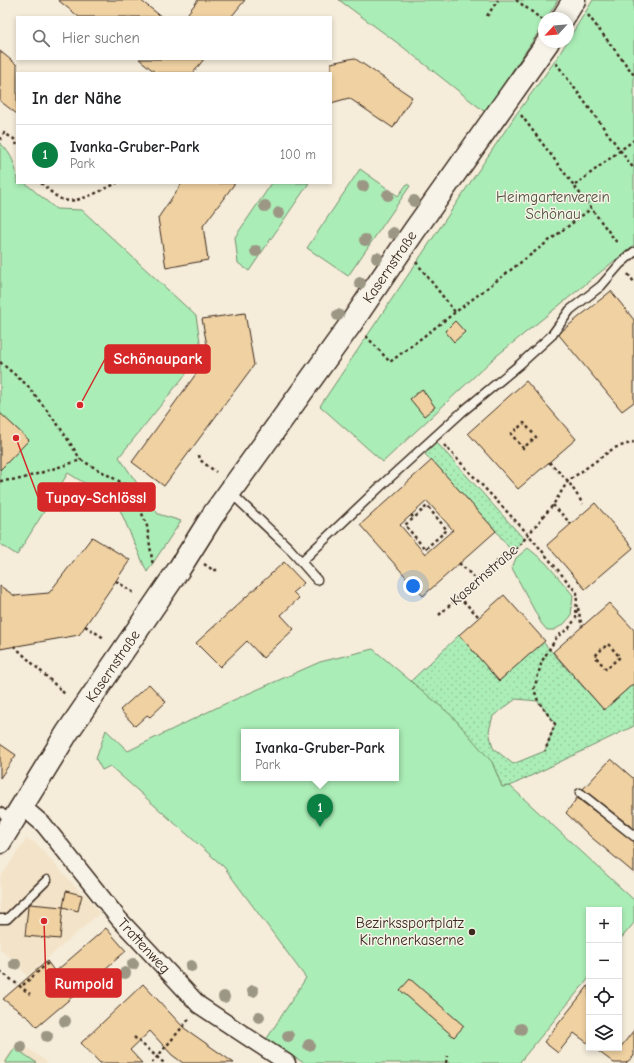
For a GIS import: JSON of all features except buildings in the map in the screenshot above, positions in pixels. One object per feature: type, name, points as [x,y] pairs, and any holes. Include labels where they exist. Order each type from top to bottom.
[{"type":"street","points":[[572,12],[580,6]]},
{"type":"street","name":"Kasernstraße","points":[[0,842],[12,813],[179,569],[229,491],[350,325],[383,275],[552,52]]},
{"type":"street","name":"Trattenweg","points":[[12,813],[44,825],[119,918],[199,1006],[287,1063]]},
{"type":"lane","points":[[301,562],[436,436],[546,340],[570,310],[601,286],[620,264],[634,252]]},
{"type":"lane","points":[[229,491],[301,562],[317,580]]},
{"type":"lane","points":[[580,793],[634,836]]},
{"type":"lane","points":[[0,919],[7,919],[47,880]]},
{"type":"path","points":[[486,16],[498,0]]},
{"type":"path","points":[[516,0],[538,16]]},
{"type":"path","points":[[580,6],[634,75]]},
{"type":"path","points":[[552,52],[619,151],[634,169]]},
{"type":"path","points":[[518,112],[575,184],[618,244]]},
{"type":"path","points":[[0,140],[4,133],[14,139],[16,143]]},
{"type":"path","points":[[575,184],[634,140]]},
{"type":"path","points":[[42,184],[63,200],[74,200],[92,195],[115,184]]},
{"type":"path","points":[[366,337],[390,362],[592,208]]},
{"type":"path","points":[[416,263],[455,312]]},
{"type":"path","points":[[0,362],[27,385],[59,426],[81,460],[124,484],[139,506],[147,526],[153,566]]},
{"type":"path","points":[[524,423],[536,437],[531,442],[523,448],[511,434],[524,423]]},
{"type":"path","name":"Kasernstraße","points":[[436,436],[528,534]]},
{"type":"path","name":"Kasernstraße","points":[[439,614],[504,555],[513,553],[553,505],[568,481],[614,448],[634,442]]},
{"type":"path","points":[[200,455],[200,460],[216,472]]},
{"type":"path","points":[[0,481],[21,479],[81,460]]},
{"type":"path","points":[[549,462],[568,481],[583,504]]},
{"type":"path","points":[[553,505],[571,524]]},
{"type":"path","points":[[427,506],[447,530],[438,541],[425,549],[405,525],[414,518],[427,506]]},
{"type":"path","points":[[411,515],[414,518]]},
{"type":"path","points":[[528,534],[577,593],[582,627]]},
{"type":"path","points":[[202,559],[202,563],[213,570],[220,570]]},
{"type":"path","points":[[459,564],[477,580]]},
{"type":"path","points":[[116,581],[134,593]]},
{"type":"path","points":[[459,597],[479,617]]},
{"type":"path","points":[[545,752],[555,724],[538,701],[534,689],[542,661],[557,637],[569,628],[576,618],[578,607]]},
{"type":"path","points":[[85,626],[104,638]]},
{"type":"path","points":[[608,644],[620,657],[606,669],[595,656],[601,649],[608,644]]},
{"type":"path","points":[[14,646],[66,695]]},
{"type":"path","points":[[23,985],[48,962]]},
{"type":"path","points":[[0,971],[30,994]]},
{"type":"path","points":[[152,1063],[193,1015]]},
{"type":"path","points":[[134,1037],[156,1058],[164,1063]]},
{"type":"path","points":[[446,1063],[447,1056]]},
{"type":"shaded area","points":[[26,839],[35,842],[83,895],[84,893],[100,913],[27,976],[14,960],[0,950],[0,878]]},
{"type":"shaded area","points":[[18,1041],[48,1063],[3,1063]]},
{"type":"green space","points":[[339,0],[558,0],[551,12],[538,12],[538,33],[485,112],[399,44]]},
{"type":"green space","name":"Heimgartenverein Schönau","points":[[593,0],[634,0],[634,245],[494,358],[383,462],[320,406],[515,116],[563,48],[574,48],[574,30]]},
{"type":"green space","points":[[0,143],[11,156],[13,161],[16,172],[16,184],[26,184],[56,209],[82,210],[196,316],[202,354],[119,457],[158,514],[181,521],[147,572],[117,503],[68,473],[17,555],[0,544]]},
{"type":"green space","points":[[360,169],[398,196],[407,184],[410,186],[348,276],[307,248]]},
{"type":"green space","points":[[271,184],[308,184],[249,271],[238,263],[235,237]]},
{"type":"green space","points":[[437,443],[524,539],[513,553],[496,531],[425,454]]},
{"type":"green space","points":[[528,548],[546,563],[573,595],[571,616],[564,624],[554,630],[547,630],[541,623],[512,568],[516,558]]},
{"type":"green space","points":[[459,635],[499,681],[543,642],[604,710],[634,683],[634,726],[510,786],[502,787],[492,762],[411,681]],"holes":[[[516,699],[538,701],[555,724],[545,751],[513,764],[493,748],[489,731],[493,716]]]},
{"type":"green space","points":[[373,649],[452,716],[492,762],[502,787],[510,786],[634,900],[634,923],[622,937],[622,907],[586,907],[586,982],[519,1063],[304,1063],[266,1040],[306,978],[224,867],[110,766],[102,770],[96,759],[106,730],[128,751],[220,706],[320,662]]},
{"type":"green space","points":[[15,1048],[37,1063],[5,1063]]},
{"type":"place","name":"Schönaupark","points":[[80,405]]},
{"type":"place","name":"Tupay-Schlössl","points":[[16,438]]},
{"type":"place","name":"Ivanka-Gruber-Park","points":[[320,827]]},
{"type":"place","name":"Rumpold","points":[[44,921]]},
{"type":"place","name":"Bezirkssportplatz Kirchnerkaserne","points":[[472,932]]}]
